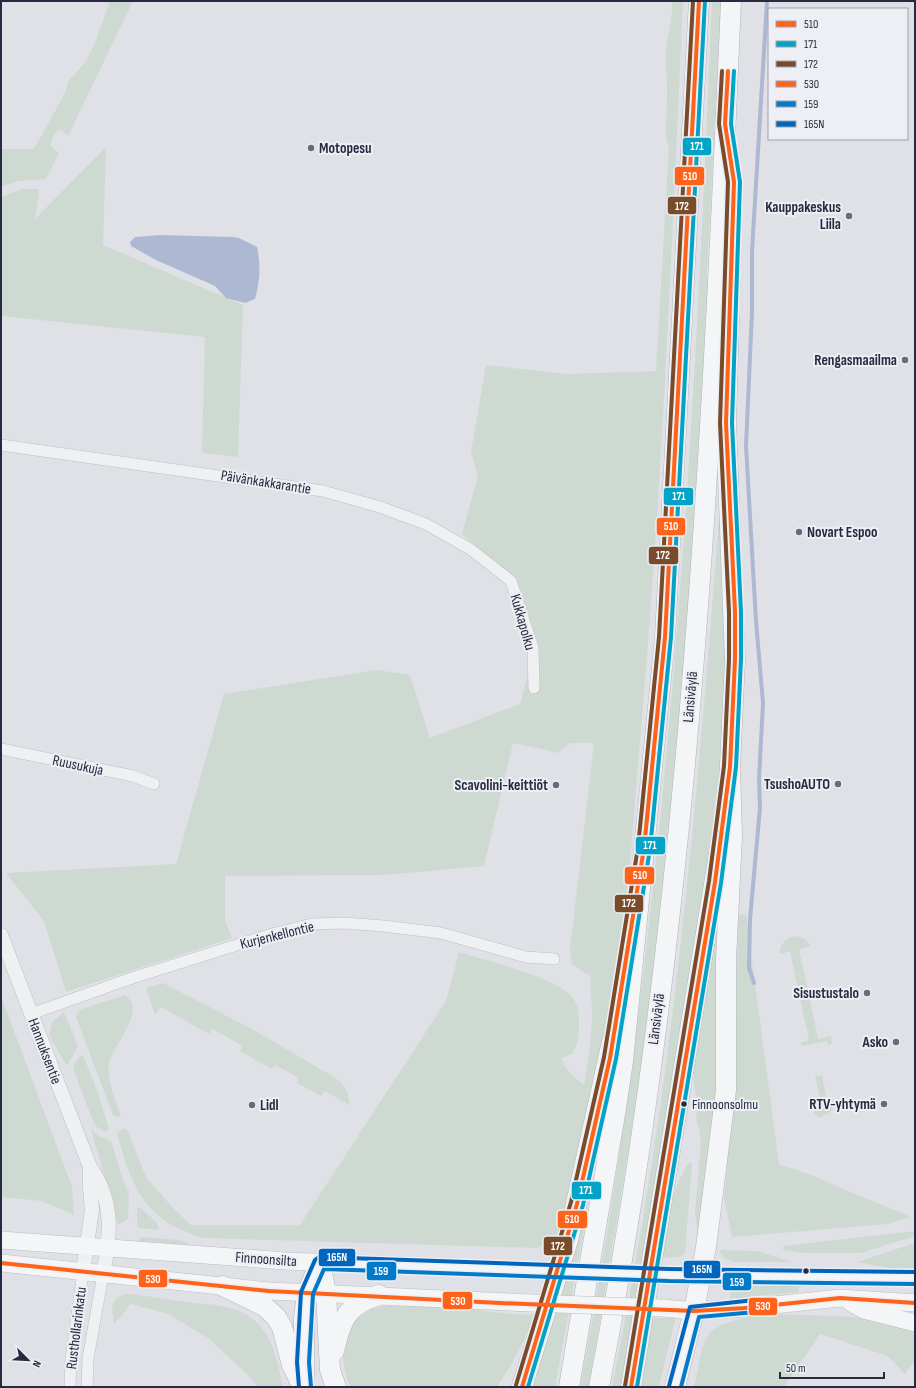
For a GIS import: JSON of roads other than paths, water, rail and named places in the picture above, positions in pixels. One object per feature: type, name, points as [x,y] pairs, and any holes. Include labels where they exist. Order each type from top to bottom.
[{"type":"highway","name":"Länsiväylä","points":[[568,1387],[616,1108],[644,848],[664,637],[699,1]]},
{"type":"highway","name":"Länsiväylä","points":[[599,1387],[645,1113],[677,850],[709,460],[731,1]]},
{"type":"highway","points":[[675,1387],[694,1311],[714,1192],[726,1090],[726,960],[732,836],[730,767],[735,628],[726,423],[734,182],[725,124]]},
{"type":"highway","points":[[631,1387],[715,882],[730,767]]},
{"type":"highway","points":[[522,1387],[568,1240],[610,1058],[644,848]]},
{"type":"highway","points":[[304,1387],[303,1362],[307,1293],[320,1263]]},
{"type":"highway","points":[[320,1263],[326,1294],[333,1379]]},
{"type":"highway","points":[[223,1286],[264,1306],[276,1317],[282,1327],[292,1365],[304,1387]]},
{"type":"highway","points":[[333,1379],[339,1333],[345,1316],[351,1309],[364,1299],[379,1295]]},
{"type":"highway","points":[[508,1387],[538,1333]]},
{"type":"main road","name":"Finnoonsilta","points":[[1,1240],[320,1263],[669,1275],[808,1278],[915,1278]]},
{"type":"main road","name":"Finnoonsilta","points":[[1,1263],[269,1291],[663,1308],[694,1311],[745,1308],[840,1298],[915,1303]]},
{"type":"main road","points":[[840,1298],[864,1310],[915,1323]]},
{"type":"street","name":"Päivänkakkarantie","points":[[1,444],[323,491],[380,507],[426,524],[470,549],[511,581]]},
{"type":"street","name":"Kukkapolku","points":[[511,581],[533,648],[534,688]]},
{"type":"street","name":"Ruusukuja","points":[[1,749],[132,776],[154,784]]},
{"type":"street","name":"Kurjenkellontie","points":[[31,1014],[132,978],[272,934],[320,924],[345,923],[383,926],[441,934],[526,957],[554,959]]},
{"type":"street","name":"Hannuksentie","points":[[1,935],[90,1167],[101,1181],[109,1209],[109,1248],[103,1274]]},
{"type":"street","name":"Hannuksentie","points":[[88,1246],[92,1210],[90,1167]]},
{"type":"street","name":"Rusthollarinkatu","points":[[70,1387],[71,1359],[88,1246]]},
{"type":"street","name":"Rusthollarinkatu","points":[[87,1387],[88,1359],[103,1274]]},
{"type":"water","points":[[160,235],[233,237],[239,238],[257,247],[259,273],[255,299],[245,303],[226,298],[215,286],[156,260],[131,246],[130,242],[135,237]]},
{"type":"waterway","points":[[754,983],[749,968],[750,919],[760,808],[759,779],[763,703],[756,621],[746,446],[752,312],[752,251],[767,1]]},
{"type":"place","name":"Motopesu","points":[[311,148]]},
{"type":"place","name":"Kauppakeskus Liila","points":[[849,216]]},
{"type":"place","name":"Rengasmaailma","points":[[905,360]]},
{"type":"place","name":"Novart Espoo","points":[[799,532]]},
{"type":"place","name":"TsushoAUTO","points":[[838,784]]},
{"type":"place","name":"Scavolini-keittiöt","points":[[556,785]]},
{"type":"place","name":"Sisustustalo","points":[[867,993]]},
{"type":"place","name":"Asko","points":[[896,1042]]},
{"type":"place","name":"Finnoonsolmu","points":[[684,1104]]},
{"type":"place","name":"RTV-yhtymä","points":[[884,1104]]},
{"type":"place","name":"Lidl","points":[[252,1105]]}]
